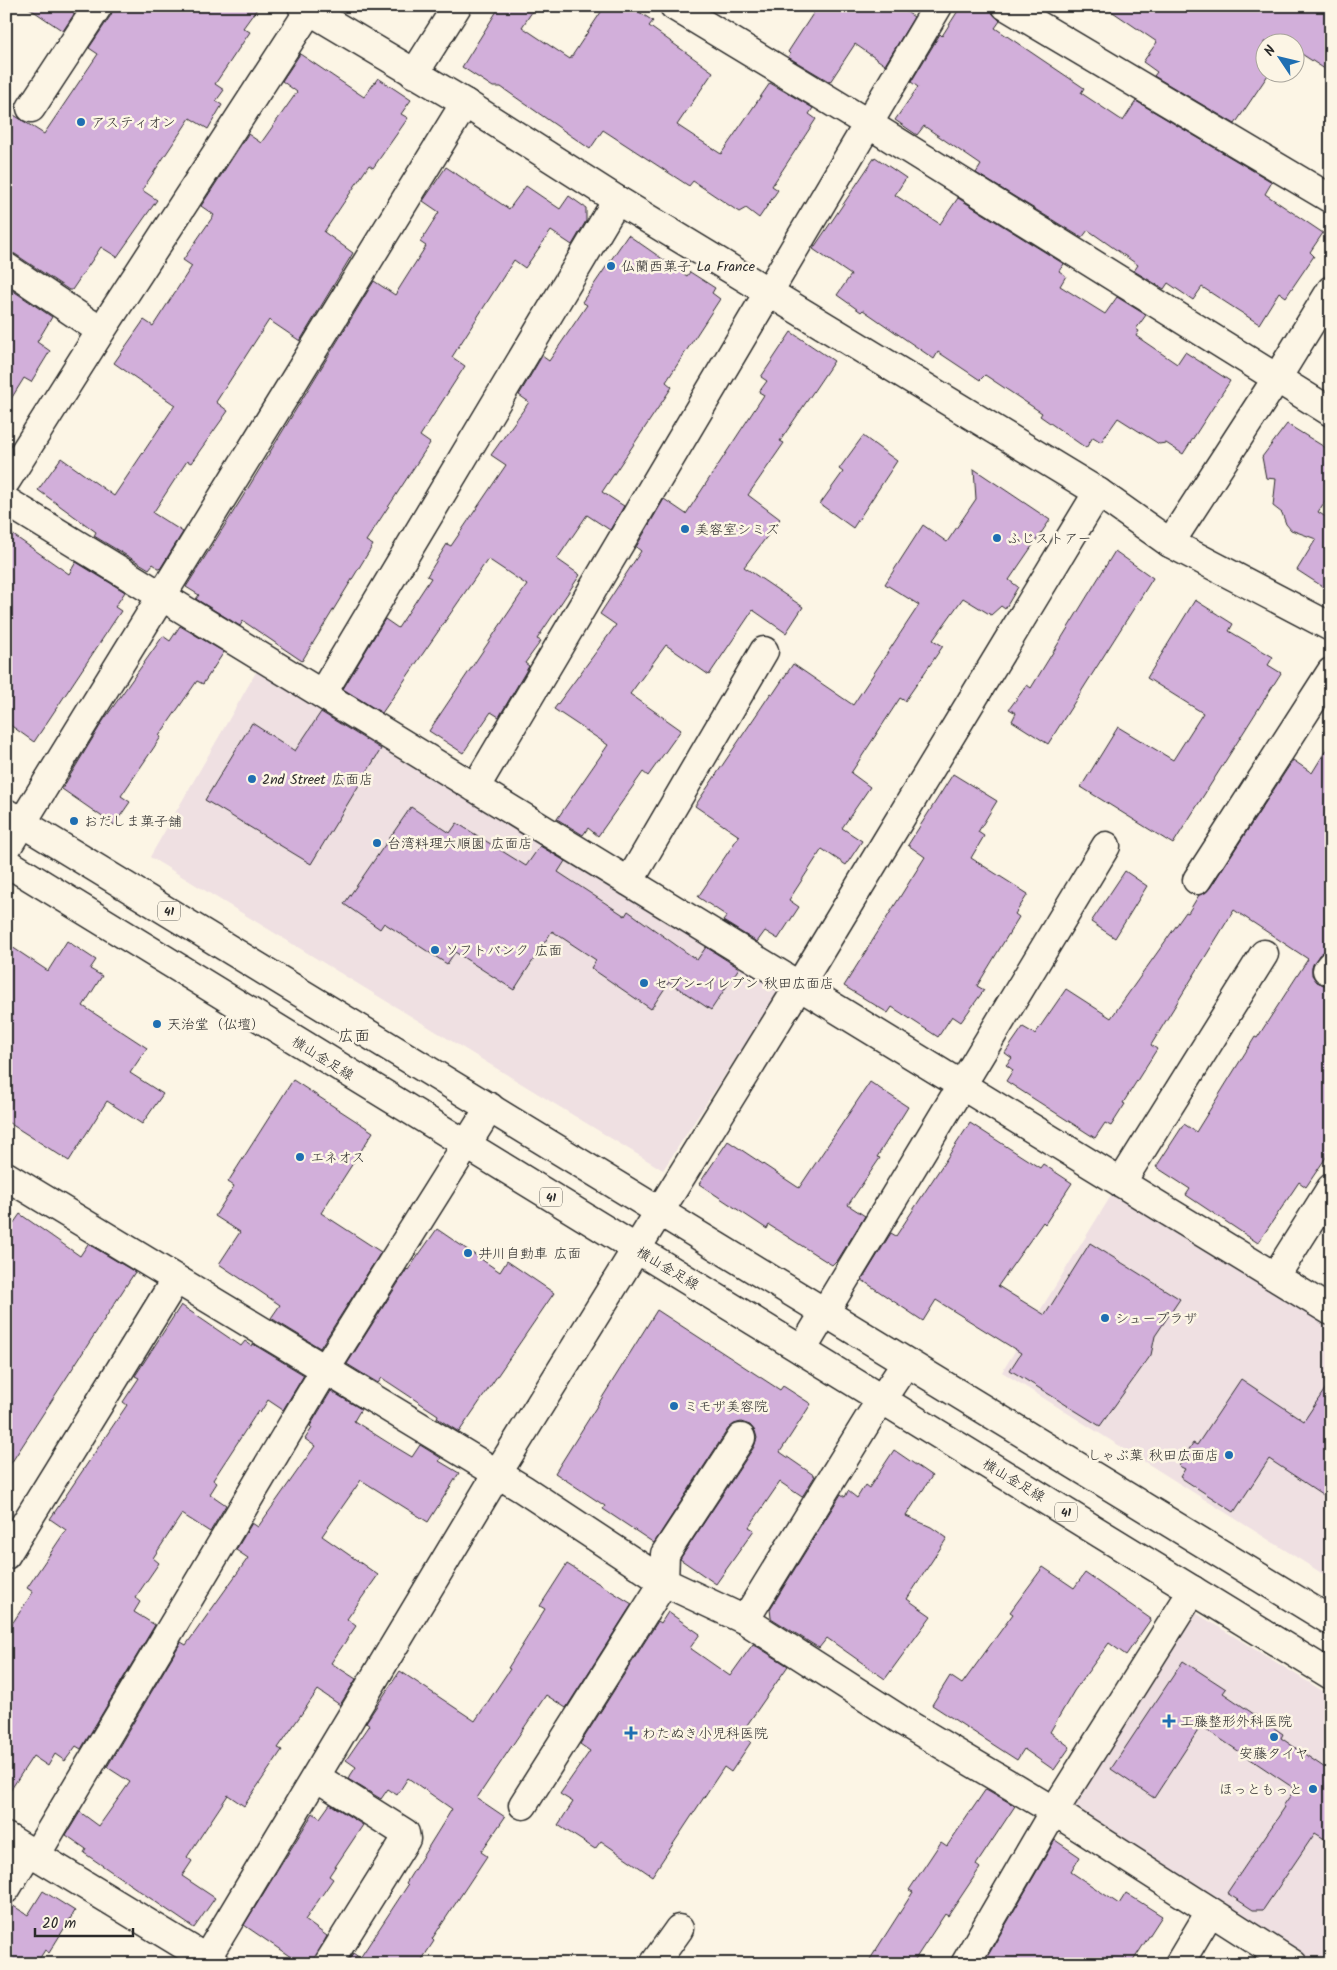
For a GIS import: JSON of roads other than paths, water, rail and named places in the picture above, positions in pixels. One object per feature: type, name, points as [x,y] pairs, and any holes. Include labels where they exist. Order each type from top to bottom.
[{"type":"street","points":[[31,108],[98,6]]},
{"type":"street","points":[[414,74],[457,6]]},
{"type":"street","points":[[674,6],[867,123],[1331,412]]},
{"type":"street","points":[[475,788],[938,6]]},
{"type":"street","points":[[1006,6],[1331,199]]},
{"type":"street","points":[[6,482],[305,8],[465,103],[617,200],[770,291],[1098,492],[1170,543],[1331,627]]},
{"type":"street","points":[[6,849],[14,818],[161,595],[465,103]]},
{"type":"street","points":[[322,694],[617,200]]},
{"type":"street","points":[[6,267],[101,331]]},
{"type":"street","points":[[1170,543],[1277,378],[1331,290]]},
{"type":"street","points":[[6,1837],[208,1962],[497,1474],[799,986],[1098,492]]},
{"type":"street","points":[[6,501],[1331,1311]]},
{"type":"street","points":[[629,882],[764,651]]},
{"type":"street","points":[[1197,880],[1331,672]]},
{"type":"street","name":"41","points":[[14,818],[490,1106],[825,1311],[906,1363],[1331,1621]]},
{"type":"street","points":[[802,1350],[1106,846]]},
{"type":"street","name":"横山金足線","points":[[6,862],[465,1146],[636,1248],[1331,1675]]},
{"type":"street","points":[[1121,1183],[1264,954]]},
{"type":"street","points":[[6,1889],[33,1853],[325,1370],[490,1106]]},
{"type":"street","points":[[10,1186],[176,1278],[497,1474],[664,1582],[745,1620],[904,1722],[1054,1811],[1294,1964]]},
{"type":"street","points":[[1274,1277],[1331,1188]]},
{"type":"street","points":[[6,1555],[176,1278]]},
{"type":"street","points":[[745,1620],[906,1363]]},
{"type":"street","points":[[523,1805],[664,1582],[665,1554],[741,1438]]},
{"type":"street","points":[[965,1964],[1054,1811],[1193,1590]]},
{"type":"street","points":[[316,1777],[405,1833],[406,1839],[328,1964]]},
{"type":"street","points":[[1179,1964],[1210,1912]]},
{"type":"street","points":[[654,1964],[679,1929]]},
{"type":"place","name":"アスティオン","points":[[81,122]]},
{"type":"place","name":"仏蘭西菓子 La France","points":[[611,266]]},
{"type":"place","name":"美容室シミズ","points":[[685,529]]},
{"type":"place","name":"ふじストアー","points":[[997,538]]},
{"type":"place","name":"2nd Street 広面店","points":[[252,779]]},
{"type":"place","name":"おだしま菓子舗","points":[[74,821]]},
{"type":"place","name":"台湾料理六順園 広面店","points":[[377,843]]},
{"type":"place","name":"ソフトバンク 広面","points":[[435,950]]},
{"type":"place","name":"セブン-イレブン 秋田広面店","points":[[644,983]]},
{"type":"place","name":"天治堂（仏壇）","points":[[157,1024]]},
{"type":"place","name":"エネオス","points":[[300,1157]]},
{"type":"place","name":"井川自動車 広面","points":[[468,1253]]},
{"type":"place","name":"シュープラザ","points":[[1105,1318]]},
{"type":"place","name":"ミモザ美容院","points":[[674,1406]]},
{"type":"place","name":"しゃぶ葉 秋田広面店","points":[[1229,1455]]},
{"type":"place","name":"工藤整形外科医院","points":[[1169,1721]]},
{"type":"place","name":"わたぬき小児科医院","points":[[631,1733]]},
{"type":"place","name":"安藤タイヤ","points":[[1274,1737]]},
{"type":"place","name":"ほっともっと","points":[[1313,1789]]},
{"type":"district","name":"広面","points":[[354,1035]]}]
